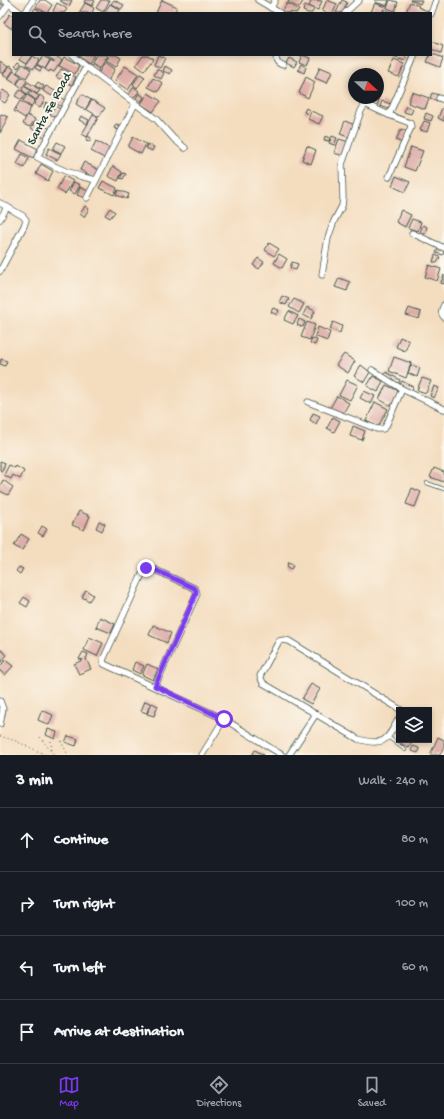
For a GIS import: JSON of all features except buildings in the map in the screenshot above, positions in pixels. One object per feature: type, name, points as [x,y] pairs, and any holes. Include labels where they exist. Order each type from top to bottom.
[{"type":"street","points":[[26,12],[33,0]]},
{"type":"street","points":[[258,0],[278,12]]},
{"type":"street","points":[[271,8],[275,0]]},
{"type":"street","points":[[346,12],[359,0]]},
{"type":"street","points":[[432,12],[436,0]]},
{"type":"street","points":[[0,16],[7,2],[20,12]]},
{"type":"street","name":"Santa Fe Road","points":[[73,56],[86,67],[37,157],[64,171],[96,180]]},
{"type":"street","points":[[276,56],[277,63],[283,65]]},
{"type":"street","points":[[389,115],[414,56]]},
{"type":"street","points":[[86,67],[156,119],[174,139],[185,148]]},
{"type":"street","points":[[87,198],[135,104]]},
{"type":"street","points":[[322,274],[328,238],[334,221],[342,206],[342,164],[364,106],[410,123],[411,127],[389,177]]},
{"type":"street","points":[[0,203],[23,216],[26,220],[0,271]]},
{"type":"street","points":[[0,219],[7,207]]},
{"type":"street","points":[[412,233],[444,248]]},
{"type":"street","points":[[444,305],[442,314],[444,317]]},
{"type":"street","points":[[372,370],[402,389],[444,409]]},
{"type":"street","points":[[308,402],[377,429],[383,429],[386,426],[402,389]]},
{"type":"street","points":[[155,686],[196,594],[196,590],[149,567],[144,570],[103,660],[104,664],[155,686],[224,719],[282,755]]},
{"type":"street","points":[[396,723],[388,737],[382,742],[375,743],[358,739],[263,682],[260,676],[279,641],[289,641],[397,707]]},
{"type":"street","points":[[0,701],[3,709],[0,724]]},
{"type":"street","points":[[289,755],[316,714]]},
{"type":"street","points":[[202,755],[224,719]]},
{"type":"lane","points":[[427,482],[444,489]]},
{"type":"lane","points":[[388,737],[405,750]]},
{"type":"path","points":[[0,736],[16,741],[46,755]]},
{"type":"path","points":[[40,737],[54,755]]},
{"type":"path","points":[[51,741],[52,752]]},
{"type":"path","points":[[61,741],[68,755]]},
{"type":"route","points":[[146,568],[149,567],[196,590],[196,594],[155,686],[224,719]]}]
